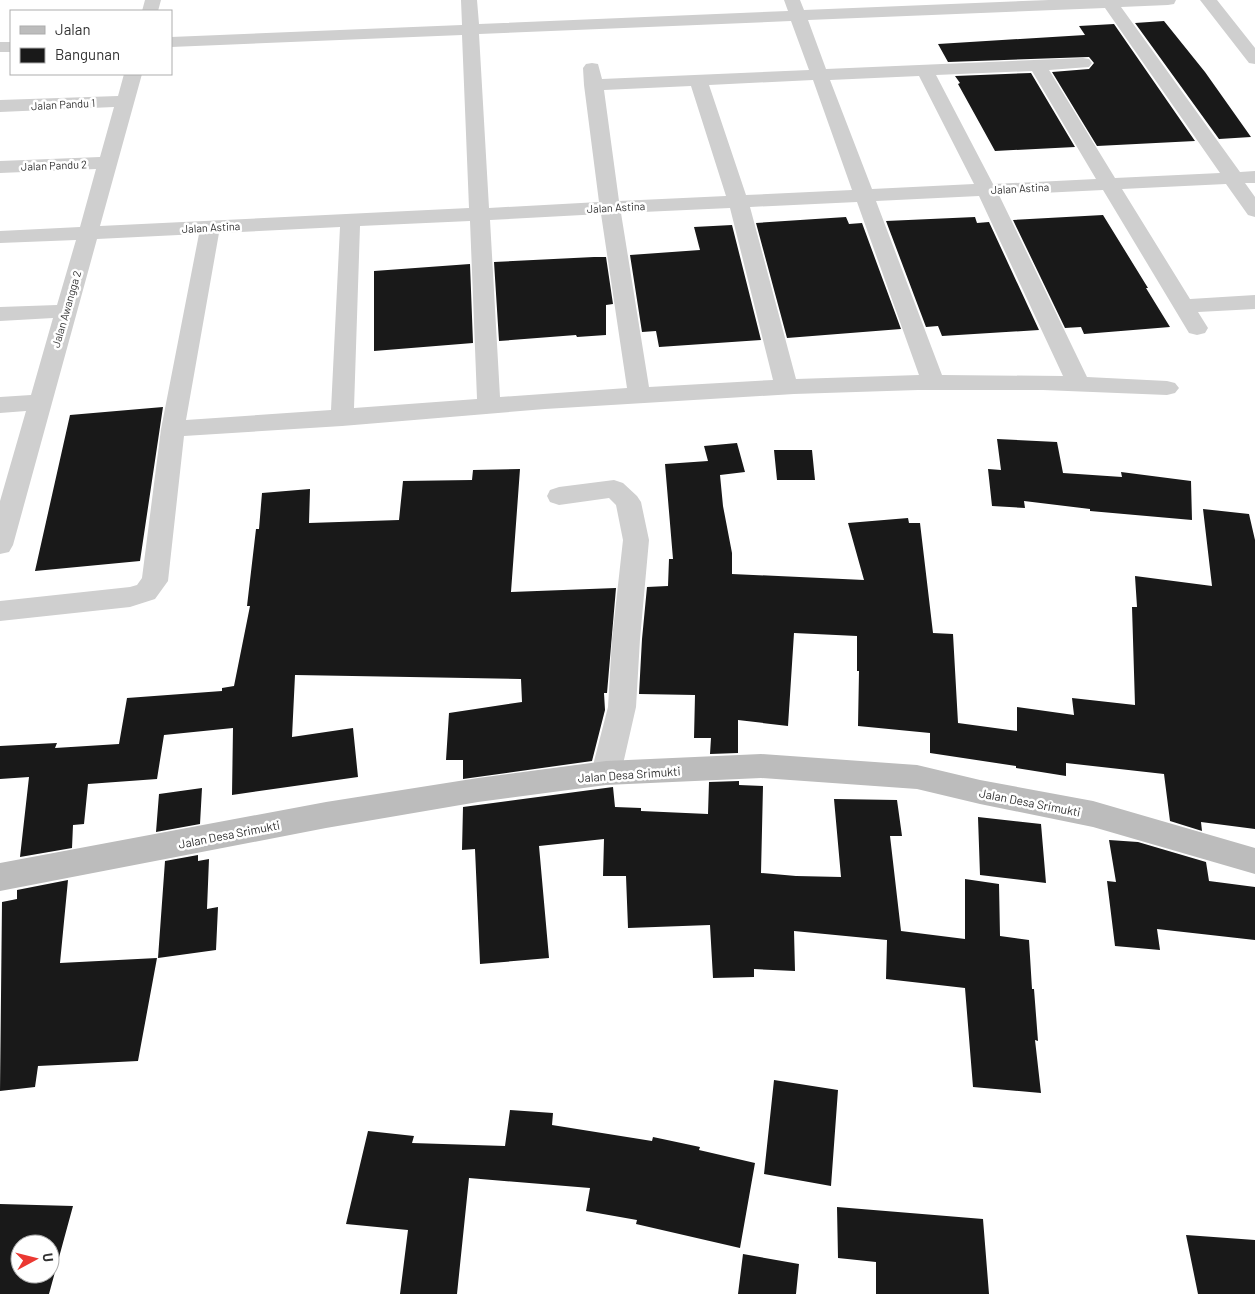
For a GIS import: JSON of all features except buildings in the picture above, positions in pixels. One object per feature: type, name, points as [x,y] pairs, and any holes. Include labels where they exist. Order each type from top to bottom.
[{"type":"street","points":[[469,0],[489,404]]},
{"type":"street","points":[[172,42],[471,28],[794,7],[1168,0]]},
{"type":"street","points":[[1208,0],[1255,59]]},
{"type":"street","points":[[1109,1],[1230,172],[1231,178],[1255,211]]},
{"type":"street","points":[[794,7],[933,382]]},
{"type":"street","points":[[639,394],[592,76],[698,80],[1083,63]]},
{"type":"street","points":[[1037,65],[1197,328]]},
{"type":"street","points":[[926,70],[986,189],[1078,382]]},
{"type":"street","name":"Jalan Awangga 2","points":[[0,545],[6,504],[40,402],[133,75]]},
{"type":"street","points":[[698,80],[738,201],[786,385]]},
{"type":"street","name":"Jalan Pandu 1","points":[[0,106],[125,101]]},
{"type":"street","name":"Jalan Pandu 2","points":[[0,167],[108,163]]},
{"type":"street","name":"Jalan Astina","points":[[0,236],[1255,177]]},
{"type":"street","points":[[342,418],[350,220]]},
{"type":"street","points":[[0,611],[130,597],[146,592],[152,587],[158,568],[173,429],[210,226]]},
{"type":"street","points":[[1184,306],[1255,302]]},
{"type":"street","points":[[0,314],[66,310]]},
{"type":"street","points":[[173,429],[342,418],[489,404],[786,385],[1078,382],[1167,388]]},
{"type":"street","points":[[0,405],[40,402]]},
{"type":"street","points":[[559,496],[614,489],[628,502],[636,540],[626,639],[622,707],[606,773]]},
{"type":"street","name":"Jalan Desa Srimukti","points":[[0,877],[326,815],[478,790],[606,773],[761,766],[917,777],[980,792],[1093,814],[1255,861]]}]
